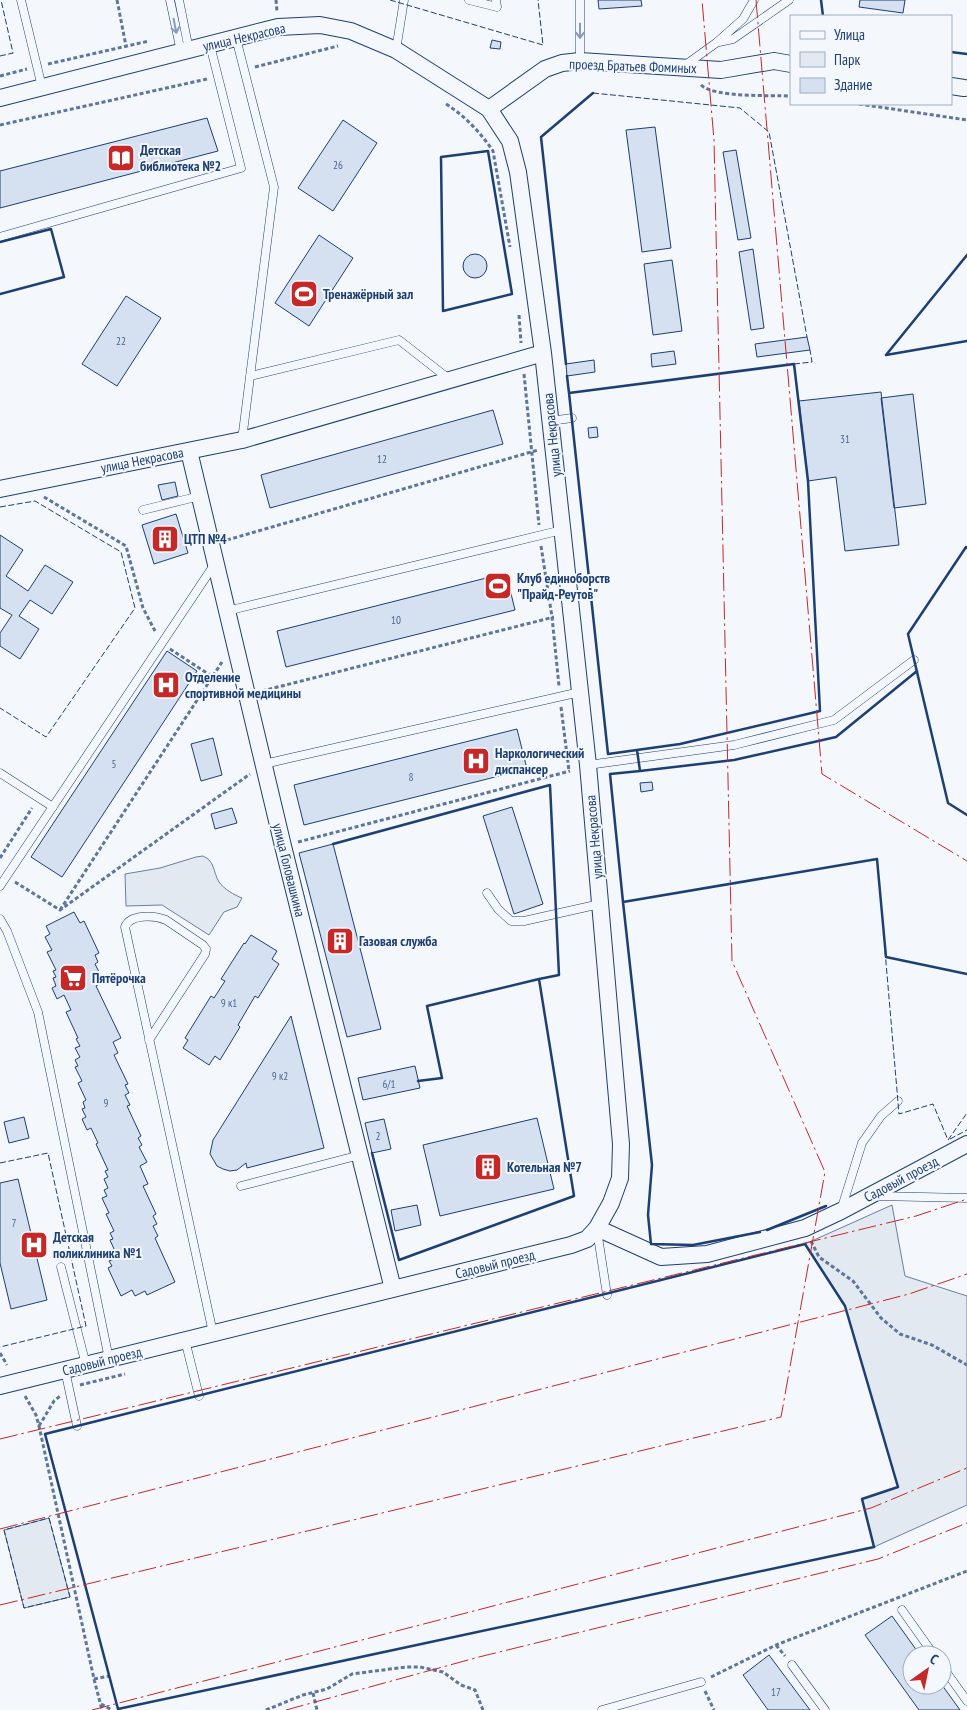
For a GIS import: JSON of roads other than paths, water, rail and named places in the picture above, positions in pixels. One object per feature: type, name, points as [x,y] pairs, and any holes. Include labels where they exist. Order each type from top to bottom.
[{"type":"street","name":"улица Некрасова","points":[[0,98],[278,28],[320,25],[351,32],[396,50],[489,108],[510,141],[518,172],[553,445],[588,765],[621,1144],[620,1178],[611,1203],[597,1228]]},
{"type":"street","name":"проезд Братьев Фоминых","points":[[489,108],[545,69],[562,63],[580,61],[721,70],[774,61],[790,64]]},
{"type":"street","name":"улица Некрасова","points":[[0,489],[242,440],[542,353]]},
{"type":"street","name":"улица Головашкина","points":[[189,451],[283,846],[360,1155],[387,1239],[393,1289]]},
{"type":"street","name":"Садовый проезд","points":[[0,1386],[571,1245],[586,1239],[597,1228],[661,1257],[707,1254],[805,1228],[967,1144]]},
{"type":"lane","points":[[21,0],[42,87]]},
{"type":"lane","points":[[170,0],[177,34],[185,51]]},
{"type":"lane","points":[[179,0],[185,51]]},
{"type":"lane","points":[[396,50],[404,0]]},
{"type":"lane","points":[[469,0],[497,7],[496,0]]},
{"type":"lane","points":[[580,0],[580,61]]},
{"type":"lane","points":[[683,67],[716,43],[743,19],[754,0]]},
{"type":"lane","points":[[716,43],[733,39],[790,0]]},
{"type":"lane","points":[[236,38],[274,187],[242,440]]},
{"type":"lane","points":[[0,237],[241,168],[210,45]]},
{"type":"lane","points":[[250,376],[399,340],[450,381]]},
{"type":"lane","points":[[550,421],[572,418]]},
{"type":"lane","points":[[144,510],[200,496]]},
{"type":"lane","points":[[228,611],[562,530]]},
{"type":"lane","points":[[0,886],[3,875],[53,807],[216,563]]},
{"type":"lane","points":[[588,765],[734,745],[834,720],[914,660]]},
{"type":"lane","points":[[264,764],[580,692]]},
{"type":"lane","points":[[0,773],[53,807]]},
{"type":"lane","points":[[487,893],[498,909],[511,921],[524,921],[600,904]]},
{"type":"lane","points":[[149,1040],[205,954],[206,949],[166,920],[152,916],[130,919],[125,927],[149,1040],[213,1334]]},
{"type":"lane","points":[[0,919],[7,931],[38,1012],[109,1359]]},
{"type":"lane","points":[[841,1211],[847,1197],[862,1143],[882,1116],[898,1101]]},
{"type":"lane","points":[[241,1186],[360,1155]]},
{"type":"lane","points":[[868,1196],[967,1198]]},
{"type":"lane","points":[[597,1228],[607,1295]]},
{"type":"lane","points":[[61,1266],[86,1365]]},
{"type":"lane","points":[[185,1340],[199,1396]]},
{"type":"lane","points":[[65,1370],[77,1426]]},
{"type":"lane","points":[[902,1610],[927,1645]]},
{"type":"lane","points":[[792,1665],[825,1710]]},
{"type":"lane","points":[[952,1680],[967,1701]]},
{"type":"lane","points":[[602,1710],[701,1682]]},
{"type":"place","name":"Детская библиотека №2","points":[[121,158]]},
{"type":"place","name":"Тренажёрный зал","points":[[304,294]]},
{"type":"place","name":"ЦТП №4","points":[[165,539]]},
{"type":"place","name":"Клуб единоборств \"Прайд-Реутов\"","points":[[498,586]]},
{"type":"place","name":"Отделение спортивной медицины","points":[[166,685]]},
{"type":"place","name":"Наркологический диспансер","points":[[476,761]]},
{"type":"place","name":"Газовая служба","points":[[340,941]]},
{"type":"place","name":"Пятёрочка","points":[[73,978]]},
{"type":"place","name":"Котельная №7","points":[[488,1167]]},
{"type":"place","name":"Детская поликлиника №1","points":[[34,1245]]}]
